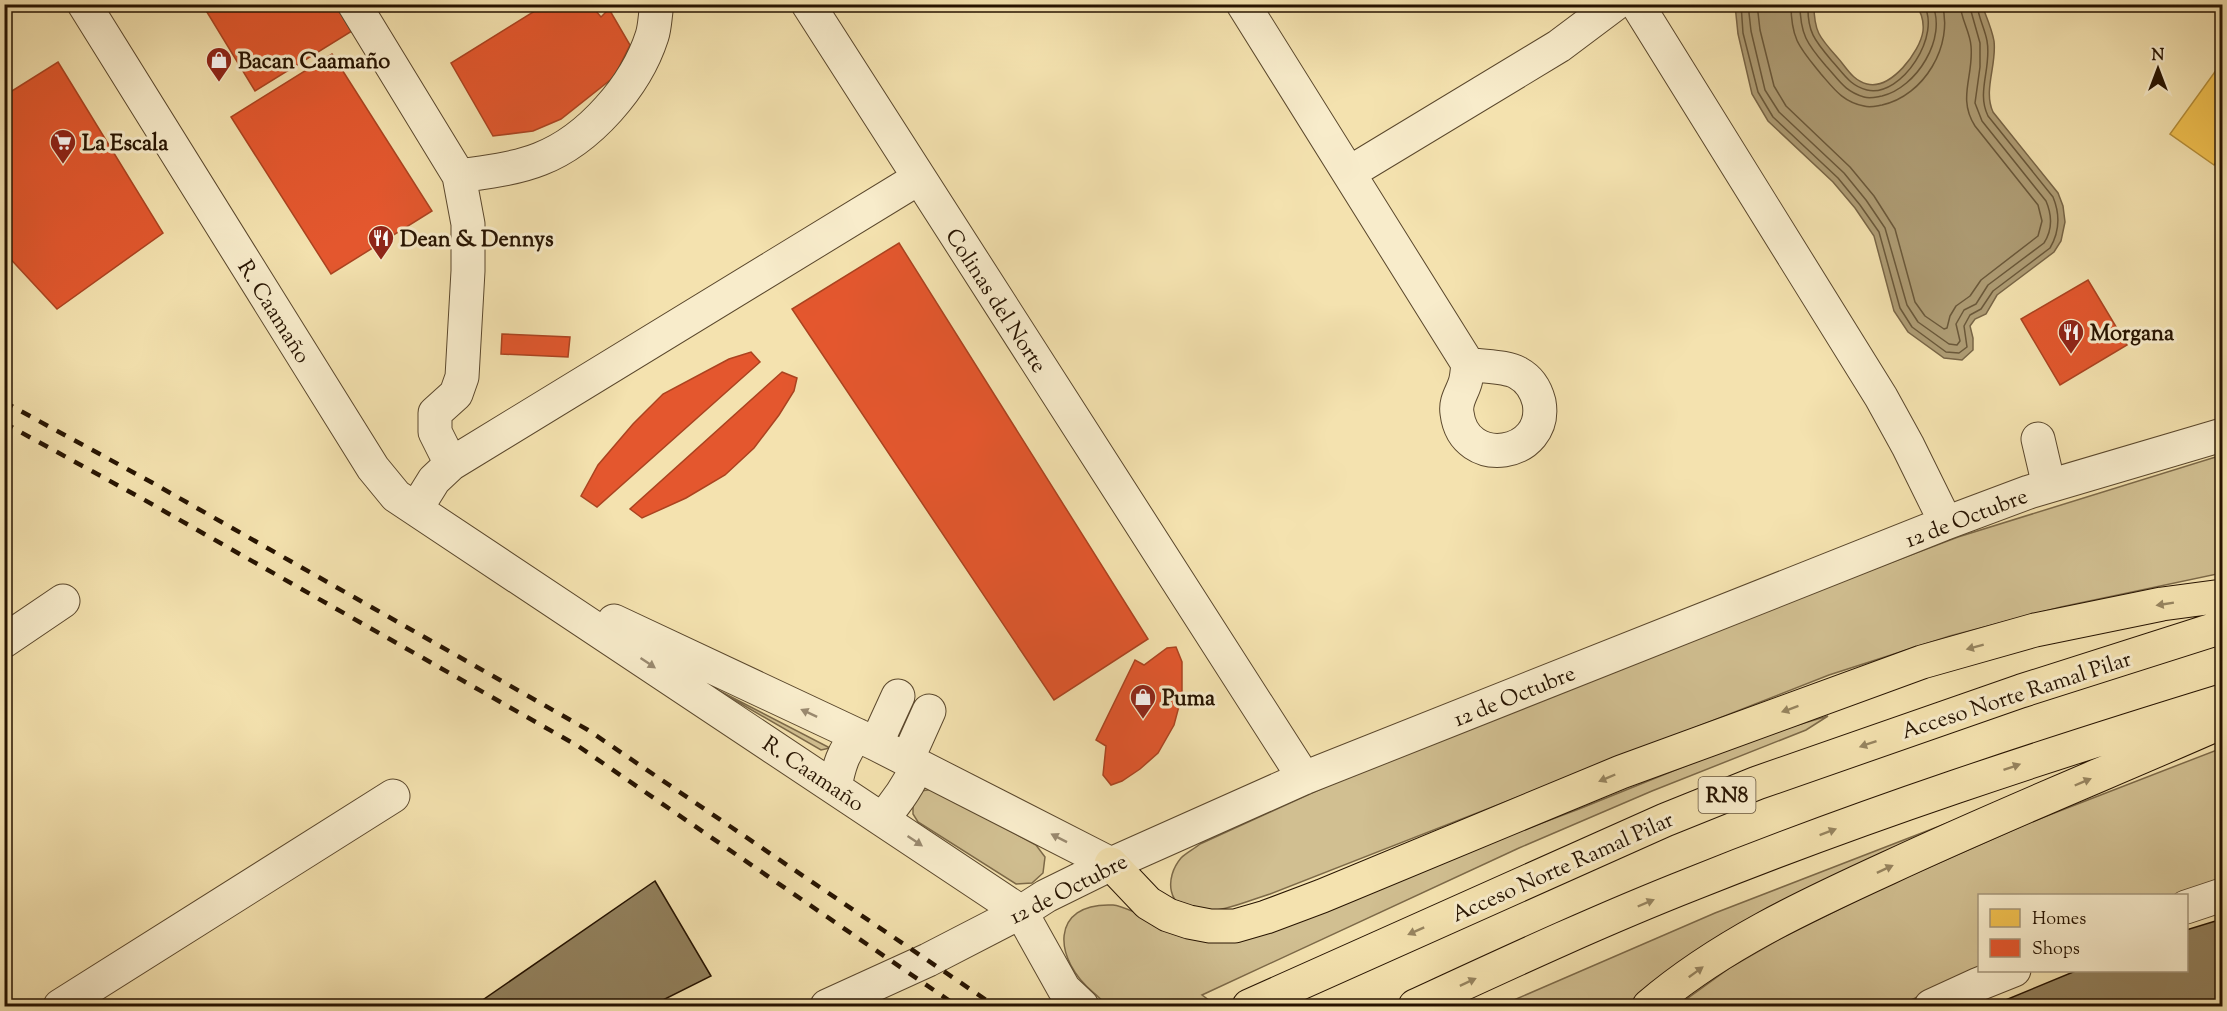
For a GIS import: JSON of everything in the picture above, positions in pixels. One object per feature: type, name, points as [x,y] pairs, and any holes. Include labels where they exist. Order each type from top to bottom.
[{"type":"highway","points":[[1111,864],[1148,903],[1168,915],[1210,926],[1235,926],[1322,896],[1621,772],[1922,662],[2035,630],[2162,604],[2223,596]]},
{"type":"highway","name":"Acceso Norte Ramal Pilar","points":[[1249,1006],[1633,834],[1757,783],[2021,691],[2223,627]]},
{"type":"highway","points":[[1415,1006],[1527,954],[1691,884],[1876,813],[2060,751],[2223,701]]},
{"type":"highway","points":[[1649,1006],[1707,964],[1757,932],[1832,893],[1977,826],[2223,722]]},
{"type":"street","name":"R. Caamaño","points":[[84,4],[373,468],[396,496],[1021,912],[1064,989],[1082,1006]]},
{"type":"street","points":[[354,4],[459,176],[468,224],[468,272],[462,377],[456,394],[435,413],[435,432],[451,464]]},
{"type":"street","points":[[459,176],[506,169],[540,159],[574,142],[605,113],[636,73],[653,35],[657,4]]},
{"type":"street","name":"Colinas del Norte","points":[[807,4],[1304,778]]},
{"type":"street","points":[[1243,4],[1468,364]]},
{"type":"street","points":[[1349,173],[1559,46],[1615,4]]},
{"type":"street","points":[[1636,4],[1875,387],[1908,446],[1946,523]]},
{"type":"street","points":[[416,509],[434,480],[451,464],[919,178]]},
{"type":"street","name":"12 de Octubre","points":[[854,1002],[928,960],[1021,912],[1046,896],[1111,864],[1304,778],[1946,523],[2049,486],[2223,435]]},
{"type":"street","points":[[2038,439],[2049,486]]},
{"type":"street","name":"R. Caamaño","points":[[512,572],[912,762],[1111,864]]},
{"type":"street","points":[[4,641],[63,601]]},
{"type":"street","points":[[835,787],[839,763],[846,749],[866,740],[898,696]]},
{"type":"street","points":[[882,819],[899,800],[910,782],[912,762],[929,711]]},
{"type":"street","points":[[60,1006],[393,796]]},
{"type":"street","points":[[2188,907],[2223,895]]},
{"type":"street","points":[[1933,1006],[2009,972]]},
{"type":"shaded area","points":[[2222,455],[2222,573],[2061,607],[1950,636],[1829,675],[1270,894],[1234,906],[1197,911],[1179,905],[1174,899],[1171,891],[1172,874],[1181,858],[1200,844],[1391,757],[1642,657],[1958,537]]},
{"type":"shaded area","points":[[712,687],[830,748],[821,750]]},
{"type":"shaded area","points":[[1828,716],[1806,730],[1652,791],[1519,848],[1202,995],[1217,1006],[1115,1007],[1109,1005],[1080,980],[1065,950],[1064,936],[1068,923],[1077,913],[1092,907],[1119,906],[1189,937],[1468,851],[1757,737]]},
{"type":"shaded area","points":[[2222,748],[2222,880],[2179,894],[1978,894],[1978,969],[1898,1006],[1677,1006],[1731,967],[1785,936],[1880,889],[2031,822]]},
{"type":"shaded area","points":[[934,789],[1036,845],[1045,857],[1043,873],[1032,883],[1016,884],[918,822],[913,814],[913,801],[921,791]]},
{"type":"shaded area","points":[[1976,812],[1627,1006],[1500,1006],[1715,913]]},
{"type":"water","points":[[1735,5],[1814,5],[1817,28],[1826,44],[1854,77],[1867,84],[1876,84],[1885,81],[1903,68],[1921,40],[1922,17],[1916,5],[1982,5],[1994,41],[1989,95],[1993,112],[2058,193],[2063,206],[2065,222],[2061,241],[2054,252],[1997,295],[1986,314],[1975,319],[1970,326],[1973,350],[1962,360],[1944,358],[1908,332],[1894,311],[1874,236],[1833,182],[1768,121],[1752,94],[1738,34]]},
{"type":"building: Homes","points":[[2222,62],[2222,153],[2214,165],[2170,134]]},
{"type":"building: Shops","points":[[202,4],[337,4],[352,31],[255,91]]},
{"type":"building: Shops","points":[[546,4],[590,4],[601,17],[609,9],[630,45],[614,77],[561,119],[533,131],[493,136],[451,63]]},
{"type":"building: Shops","points":[[332,54],[432,211],[331,274],[231,117]]},
{"type":"building: Shops","name":"La Escala","points":[[58,62],[163,233],[57,309],[4,252],[4,96]]},
{"type":"building: Shops","points":[[899,243],[1148,639],[1054,700],[792,309]]},
{"type":"building: Shops","points":[[2088,280],[2127,345],[2060,385],[2021,319]]},
{"type":"building: Shops","points":[[502,334],[570,337],[568,357],[501,354]]},
{"type":"building: Shops","points":[[751,352],[760,362],[597,507],[581,496],[598,465],[633,424],[663,394],[729,359]]},
{"type":"building: Shops","points":[[782,372],[797,378],[794,391],[754,448],[725,475],[686,498],[642,518],[630,509]]},
{"type":"building: Shops","points":[[1176,647],[1182,662],[1182,695],[1174,725],[1158,753],[1140,769],[1122,781],[1111,785],[1103,775],[1106,746],[1096,740],[1135,660],[1144,665],[1167,648]]},
{"type":"building: Other","points":[[655,881],[711,976],[651,1006],[474,1006]]},
{"type":"building: Other","points":[[2222,919],[2222,1006],[1991,1006],[2073,972],[2188,972],[2188,929]]},
{"type":"railway","points":[[4,402],[151,482],[588,730],[995,1006]]},
{"type":"railway","points":[[4,423],[141,498],[578,746],[957,1006]]},
{"type":"place","name":"Bacan Caamaño","points":[[219,83]]},
{"type":"place","name":"La Escala","points":[[63,165]]},
{"type":"place","name":"Dean & Dennys","points":[[381,261]]},
{"type":"place","name":"Morgana","points":[[2071,355]]},
{"type":"place","name":"Puma","points":[[1143,720]]}]
